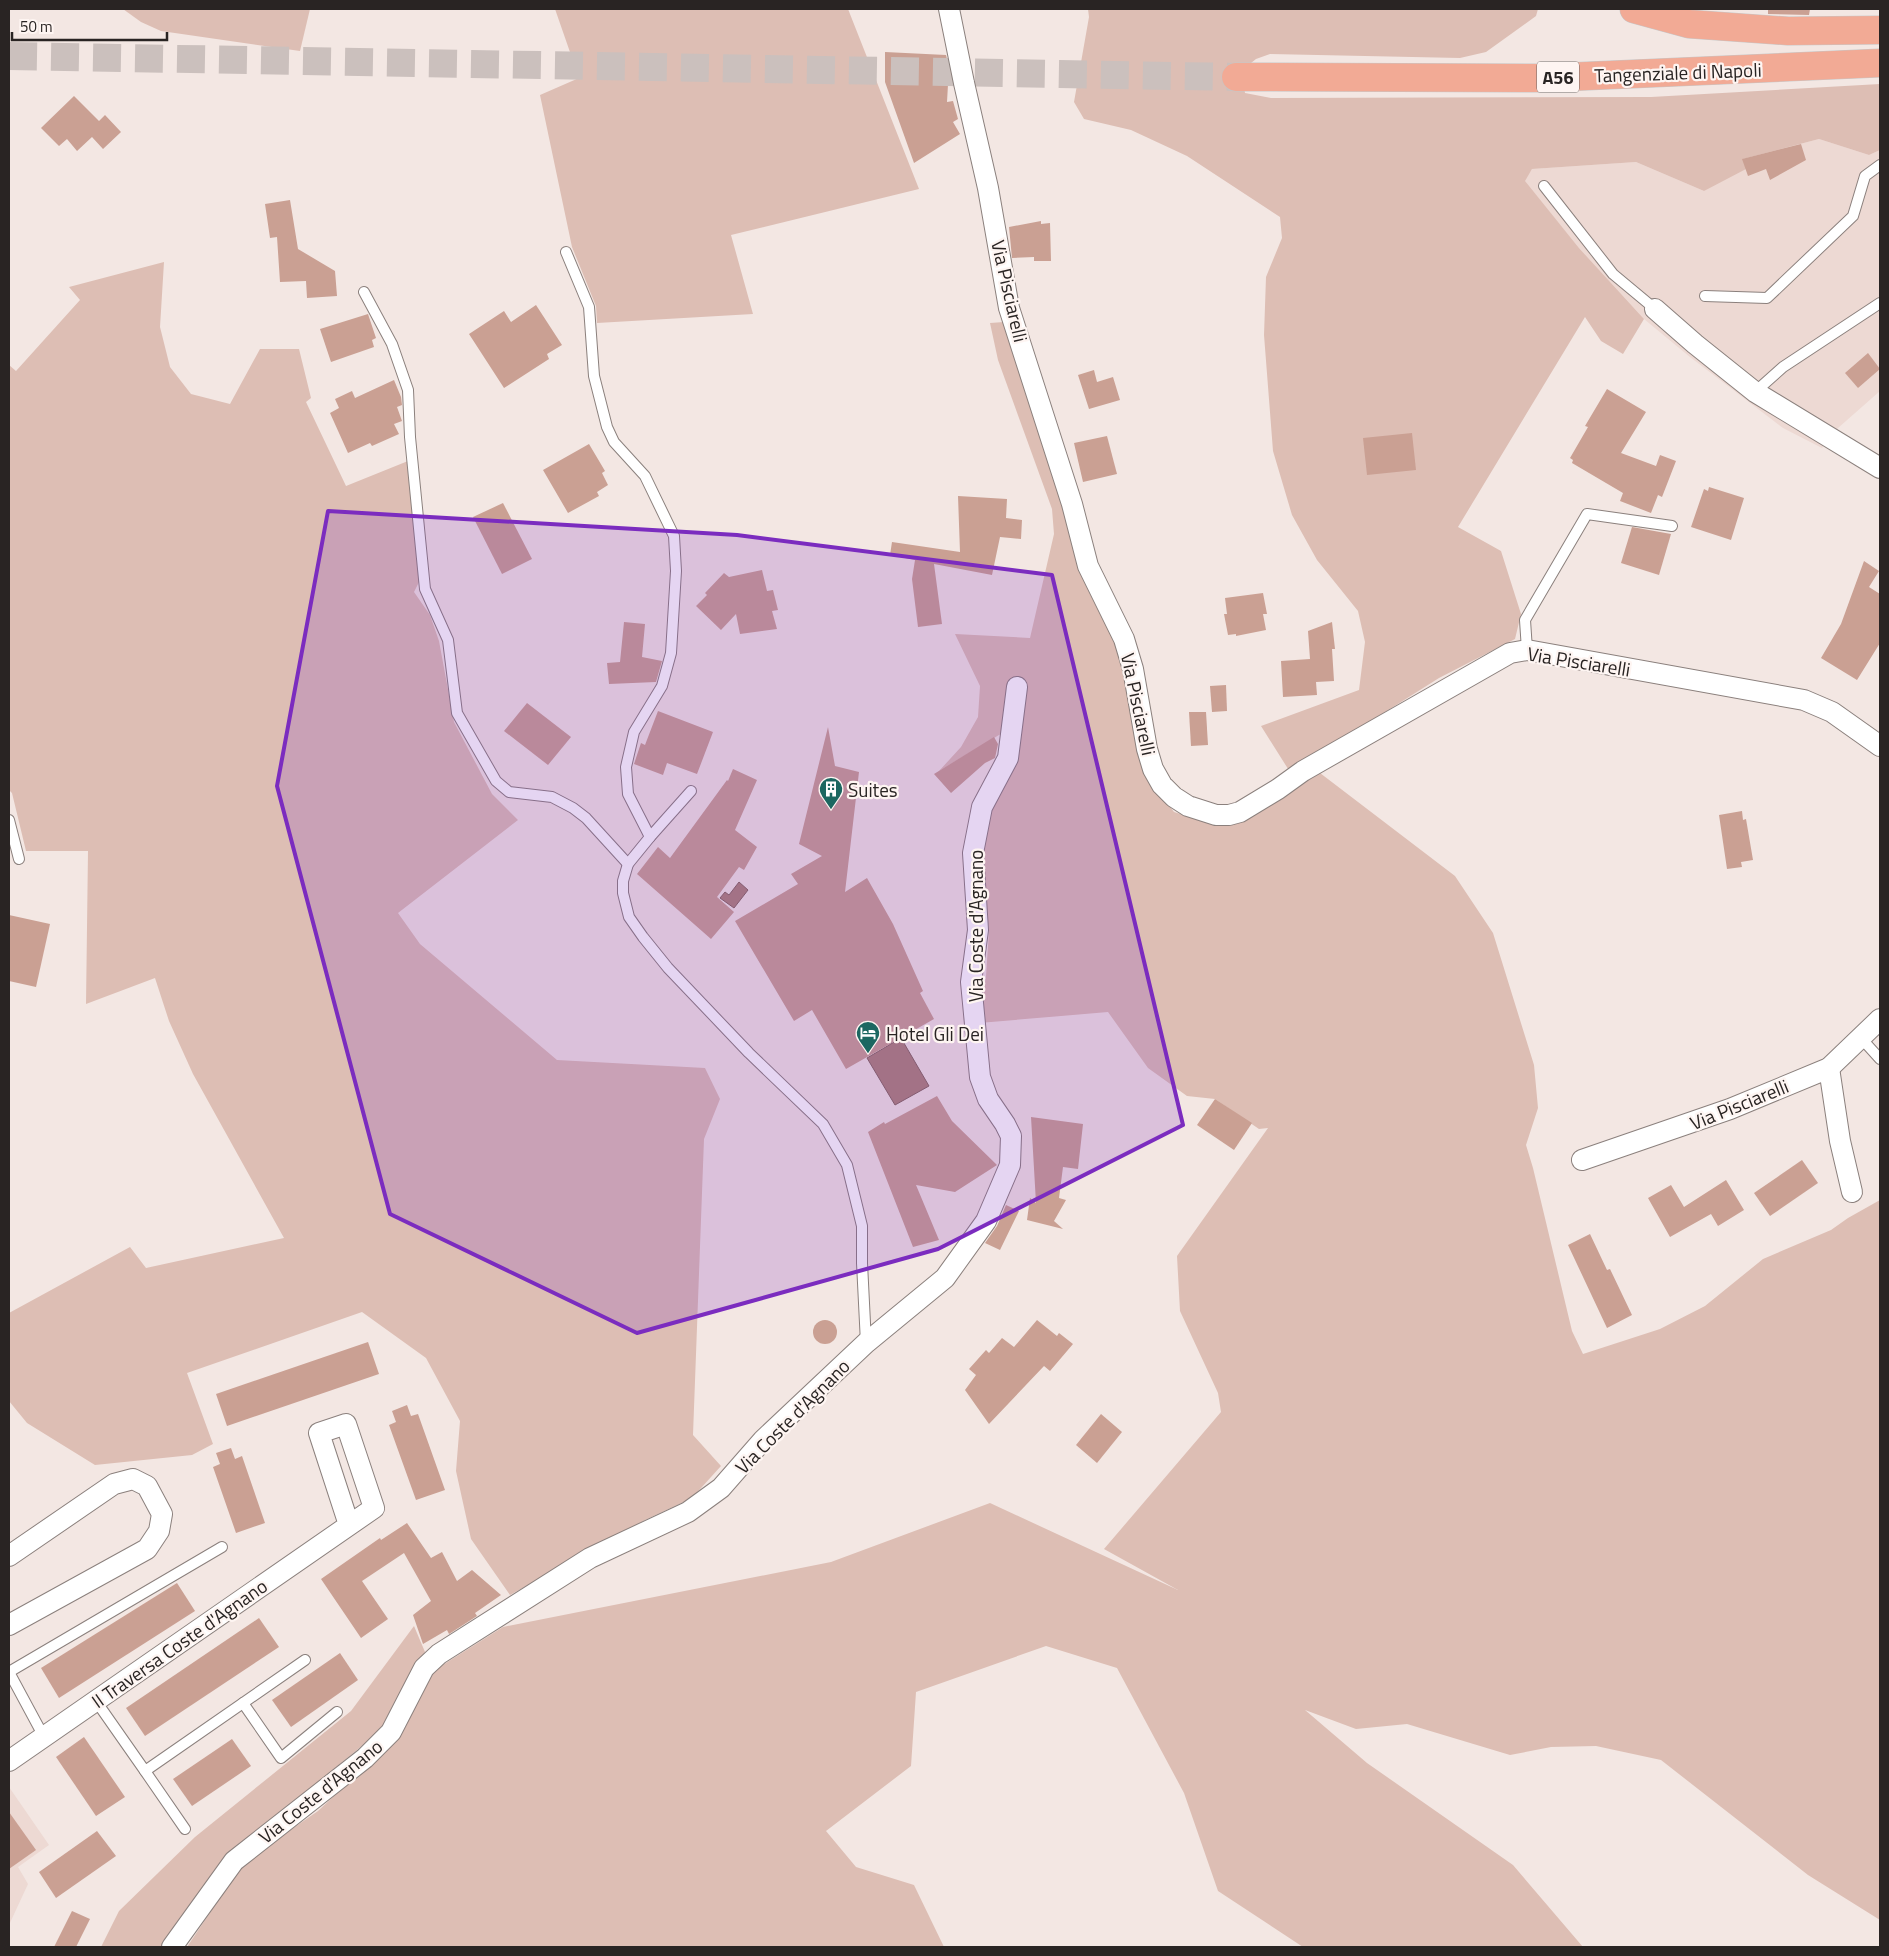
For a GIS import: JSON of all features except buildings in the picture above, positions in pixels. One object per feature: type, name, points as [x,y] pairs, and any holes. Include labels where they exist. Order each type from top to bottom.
[{"type":"highway","points":[[1634,9],[1689,24],[1788,31],[1880,30]]},
{"type":"highway","points":[[1653,9],[1708,14],[1790,17],[1880,14]]},
{"type":"highway","name":"Tangenziale di Napoli","points":[[1236,77],[1542,78],[1880,63]]},
{"type":"street","name":"Via Pisciarelli","points":[[949,9],[992,207],[1010,308],[1072,504],[1088,566],[1126,646],[1133,669],[1147,749],[1153,769],[1174,797],[1188,806],[1216,815],[1229,815],[1240,812],[1303,771],[1510,653],[1527,650],[1804,700],[1832,712],[1880,746]]},
{"type":"street","points":[[1656,309],[1695,344],[1755,392],[1880,468]]},
{"type":"street","name":"Via Coste d'Agnano","points":[[172,1947],[234,1861],[365,1758],[391,1732],[424,1668],[439,1654],[590,1558],[688,1512],[721,1488],[763,1440],[866,1343],[945,1278],[986,1222],[1010,1165],[1011,1136],[988,1099],[980,1077],[972,982],[978,930],[973,853],[982,807],[1008,758],[1017,687]]},
{"type":"street","name":"Via Pisciarelli","points":[[1582,1160],[1730,1109],[1829,1068],[1880,1019]]},
{"type":"street","points":[[1829,1068],[1840,1141],[1852,1192]]},
{"type":"street","points":[[9,1556],[114,1484],[133,1479],[147,1486],[162,1514],[159,1531],[147,1549],[9,1625]]},
{"type":"street","name":"II Traversa Coste d'Agnano","points":[[9,1760],[349,1525]]},
{"type":"lane","points":[[1705,296],[1767,298],[1853,216],[1865,176],[1880,165]]},
{"type":"lane","points":[[1544,186],[1613,274],[1656,309]]},
{"type":"lane","points":[[566,252],[589,307],[594,376],[607,427],[614,442],[645,476],[674,536],[676,571],[671,653],[662,686],[634,732],[626,767],[628,794],[650,837]]},
{"type":"lane","points":[[364,292],[392,344],[408,390],[410,437],[425,589],[448,640],[457,713],[496,781],[509,792],[552,797],[573,808],[586,818],[628,864]]},
{"type":"lane","points":[[1755,392],[1783,367],[1880,302]]},
{"type":"lane","points":[[1527,650],[1525,620],[1587,514],[1672,526]]},
{"type":"lane","points":[[691,791],[628,864],[623,881],[623,893],[629,917],[668,968],[749,1053],[822,1124],[847,1165],[862,1226],[866,1343]]},
{"type":"lane","points":[[9,820],[19,858]]},
{"type":"lane","points":[[1861,1038],[1880,1059]]},
{"type":"lane","points":[[44,1737],[9,1672],[222,1547]]},
{"type":"lane","points":[[145,1771],[305,1660]]},
{"type":"lane","points":[[96,1701],[185,1829]]},
{"type":"lane","points":[[243,1703],[281,1758],[337,1712]]},
{"type":"highlighted area","points":[[328,511],[737,535],[1052,575],[1183,1125],[938,1249],[637,1333],[390,1214],[277,786]]},
{"type":"shaded area","points":[[123,9],[310,9],[300,51],[161,31],[141,22]]},
{"type":"shaded area","points":[[555,9],[848,9],[919,189],[731,235],[753,314],[597,323],[596,306],[572,247],[540,95],[579,78]]},
{"type":"shaded area","points":[[1088,9],[1538,9],[1536,16],[1486,52],[1460,58],[1270,54],[1256,59],[1241,71],[1245,93],[1271,98],[1651,97],[1880,84],[1880,150],[1869,155],[1819,139],[1743,159],[1746,169],[1704,191],[1636,162],[1532,169],[1525,181],[1579,248],[1644,319],[1623,354],[1601,341],[1585,317],[1458,527],[1501,551],[1521,614],[1515,639],[1439,678],[1290,772],[1261,726],[1359,690],[1365,642],[1358,611],[1317,560],[1292,515],[1273,451],[1264,335],[1266,277],[1282,238],[1280,217],[1187,156],[1131,130],[1084,119],[1074,102],[1089,17]]},
{"type":"shaded area","points":[[1819,139],[1869,155],[1880,150],[1880,391],[1838,428],[1822,448],[1783,428],[1690,357],[1644,319],[1579,248],[1524,181],[1532,169],[1636,162],[1704,191],[1742,159]]},
{"type":"shaded area","points":[[164,262],[160,327],[170,367],[191,394],[230,404],[260,349],[299,349],[311,398],[306,402],[346,486],[408,461],[420,580],[414,592],[430,615],[439,641],[454,722],[492,794],[518,820],[398,913],[420,944],[557,1060],[705,1068],[720,1099],[704,1139],[693,1435],[721,1466],[692,1498],[645,1520],[510,1595],[471,1539],[456,1471],[460,1421],[426,1358],[362,1312],[187,1373],[213,1444],[192,1455],[95,1465],[27,1423],[9,1401],[9,1313],[130,1247],[146,1268],[284,1238],[193,1074],[169,1021],[155,978],[86,1004],[88,851],[26,851],[12,793],[9,790],[9,365],[16,371],[80,300],[69,287]]},
{"type":"shaded area","points":[[1004,322],[1120,647],[1158,791],[1174,812],[1209,823],[1320,773],[1455,876],[1493,933],[1534,1065],[1538,1108],[1526,1145],[1572,1331],[1583,1354],[1660,1329],[1705,1306],[1763,1259],[1831,1230],[1880,1200],[1880,1920],[1808,1875],[1661,1760],[1596,1746],[1551,1747],[1510,1755],[1407,1724],[1356,1729],[1305,1710],[1367,1763],[1513,1865],[1583,1947],[1303,1947],[1218,1891],[1184,1793],[1117,1668],[1046,1646],[916,1692],[911,1766],[826,1831],[856,1867],[914,1885],[944,1947],[187,1947],[244,1862],[318,1811],[396,1738],[430,1673],[503,1627],[831,1562],[990,1503],[1178,1590],[1104,1549],[1221,1412],[1218,1393],[1180,1311],[1177,1256],[1268,1128],[1259,1129],[1215,1099],[1187,1096],[1148,1068],[1108,1012],[979,1023],[986,976],[989,931],[980,861],[984,814],[1014,726],[939,771],[961,747],[978,717],[980,686],[955,634],[1030,638],[1054,534],[1052,509],[998,360],[990,323]]},
{"type":"shaded area","points":[[739,882],[748,890],[734,908],[720,898],[725,892],[729,895]]},
{"type":"shaded area","points":[[901,1038],[929,1086],[895,1105],[867,1058]]},
{"type":"shaded area","points":[[414,1626],[425,1652],[381,1730],[229,1856],[187,1910],[162,1947],[101,1947],[119,1911],[195,1837],[351,1711]]},
{"type":"shaded area","points":[[9,1787],[49,1845],[18,1867],[28,1884],[9,1925]]},
{"type":"tunnel","points":[[9,56],[1236,77]]},
{"type":"place","name":"Suites","points":[[831,810]]},
{"type":"place","name":"Hotel Gli Dei","points":[[868,1054]]}]
